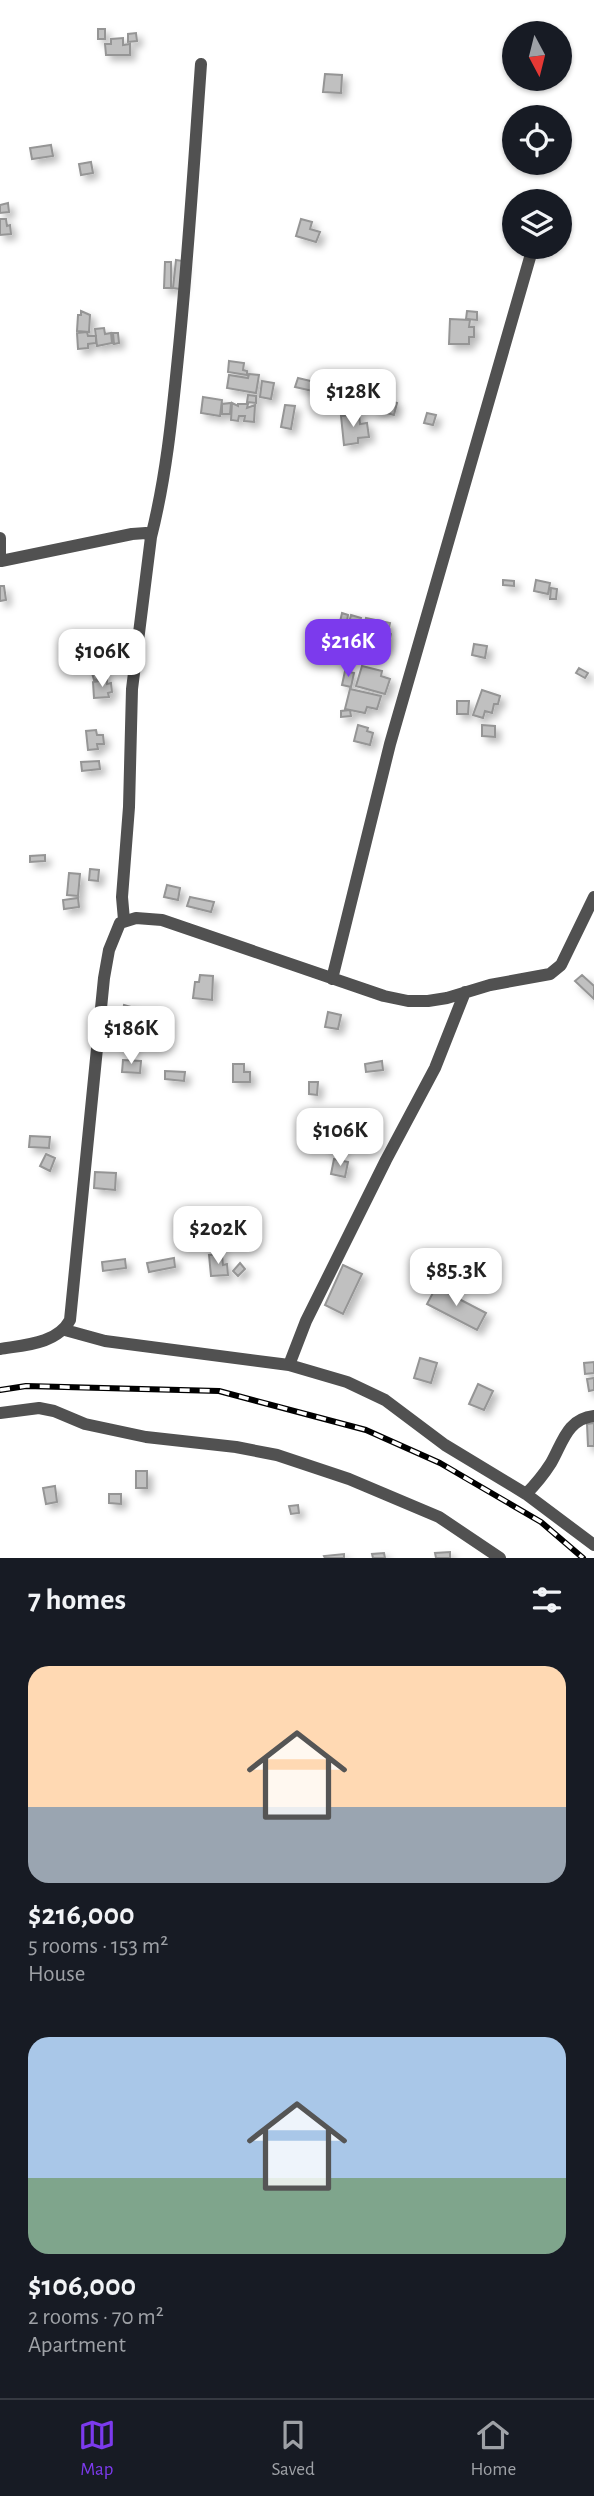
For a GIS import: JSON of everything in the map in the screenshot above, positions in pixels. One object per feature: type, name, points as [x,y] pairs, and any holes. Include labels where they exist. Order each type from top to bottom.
[{"type":"street","points":[[124,920],[122,897],[129,807],[131,699],[151,537],[159,507],[172,422],[201,64]]},
{"type":"street","points":[[332,979],[393,732],[530,259]]},
{"type":"street","points":[[0,538],[1,561],[139,533],[149,533],[151,537]]},
{"type":"street","points":[[0,1349],[55,1336],[65,1329],[72,1310],[104,978],[109,950],[118,926],[124,920],[162,920],[384,996],[408,1001],[438,1000],[550,974],[561,965],[594,897]]},
{"type":"street","points":[[289,1365],[306,1321],[435,1068],[465,992]]},
{"type":"street","points":[[65,1329],[117,1343],[289,1365],[347,1382],[385,1400],[445,1445],[526,1494],[594,1545]]},
{"type":"street","points":[[0,1413],[39,1408],[85,1424],[146,1437],[236,1447],[277,1455],[349,1479],[439,1517],[500,1558]]},
{"type":"street","points":[[526,1494],[549,1466],[567,1430],[576,1421],[594,1416]]},
{"type":"building","points":[[98,29],[105,29],[105,39],[98,39]]},
{"type":"building","points":[[136,33],[137,41],[128,42],[128,34]]},
{"type":"building","points":[[123,38],[123,45],[130,44],[130,55],[106,55],[105,44],[111,44],[111,39]]},
{"type":"building","points":[[325,74],[342,75],[341,93],[323,92]]},
{"type":"building","points":[[51,145],[53,156],[32,159],[30,148]]},
{"type":"building","points":[[91,162],[93,173],[81,175],[79,164]]},
{"type":"building","points":[[8,203],[9,212],[0,213],[0,205]]},
{"type":"building","points":[[0,219],[6,219],[11,234],[0,235]]},
{"type":"building","points":[[301,219],[312,222],[310,229],[320,232],[316,242],[296,236]]},
{"type":"building","points":[[176,260],[183,261],[180,289],[173,288]]},
{"type":"building","points":[[165,262],[171,262],[171,288],[164,288]]},
{"type":"building","points":[[81,311],[90,315],[89,332],[77,331],[78,315],[81,315]]},
{"type":"building","points":[[467,311],[477,312],[477,320],[466,319]]},
{"type":"building","points":[[450,319],[470,320],[469,327],[474,327],[474,337],[469,337],[469,344],[449,344]]},
{"type":"building","points":[[104,328],[105,334],[111,333],[112,343],[97,346],[95,329]]},
{"type":"building","points":[[87,332],[88,336],[96,336],[96,343],[88,344],[88,348],[78,349],[77,333]]},
{"type":"building","points":[[113,333],[118,333],[119,343],[114,344]]},
{"type":"building","points":[[229,361],[244,363],[243,370],[247,371],[247,375],[228,372]]},
{"type":"building","points":[[249,374],[259,375],[256,393],[227,388],[229,375],[248,378]]},
{"type":"building","points":[[298,378],[319,383],[317,392],[295,387]]},
{"type":"building","points":[[262,381],[274,383],[271,399],[260,397]]},
{"type":"building","points":[[248,395],[256,396],[256,403],[247,402]]},
{"type":"building","points":[[203,397],[222,400],[220,416],[201,413]]},
{"type":"building","points":[[378,397],[397,403],[394,415],[375,410]]},
{"type":"building","points":[[231,403],[230,414],[222,414],[222,404]]},
{"type":"building","points":[[232,403],[238,406],[248,404],[247,408],[255,405],[254,422],[244,421],[245,416],[239,416],[238,421],[231,420]]},
{"type":"building","points":[[285,405],[295,406],[291,429],[281,427]]},
{"type":"building","points":[[427,413],[436,415],[433,425],[424,423]]},
{"type":"building","points":[[359,414],[360,424],[367,423],[369,437],[358,438],[358,443],[344,445],[341,416]]},
{"type":"building","points":[[503,580],[514,581],[514,586],[503,585]]},
{"type":"building","points":[[536,580],[550,583],[548,594],[534,591]]},
{"type":"building","points":[[0,586],[4,586],[6,600],[0,601]]},
{"type":"building","points":[[551,588],[557,589],[556,599],[550,599]]},
{"type":"building","points":[[342,613],[348,615],[346,627],[339,626]]},
{"type":"building","points":[[351,615],[361,618],[356,637],[346,635]]},
{"type":"building","points":[[366,618],[390,623],[388,649],[360,643]]},
{"type":"building","points":[[332,640],[339,641],[338,649],[332,648]]},
{"type":"building","points":[[474,644],[487,646],[485,658],[472,655]]},
{"type":"building","points":[[362,666],[382,671],[381,676],[390,679],[385,694],[356,686]]},
{"type":"building","points":[[579,668],[588,673],[585,678],[576,673]]},
{"type":"building","points":[[102,671],[104,678],[94,680],[92,673]]},
{"type":"building","points":[[345,671],[354,673],[351,687],[342,685]]},
{"type":"building","points":[[107,680],[107,684],[111,683],[112,692],[108,693],[109,697],[94,698],[93,682]]},
{"type":"building","points":[[350,689],[381,696],[377,709],[367,707],[365,713],[345,709]]},
{"type":"building","points":[[482,690],[500,696],[492,713],[485,711],[483,718],[473,715]]},
{"type":"building","points":[[457,701],[469,701],[468,714],[457,714]]},
{"type":"building","points":[[350,710],[351,716],[341,717],[341,711]]},
{"type":"building","points":[[358,725],[373,733],[370,745],[354,741]]},
{"type":"building","points":[[482,725],[495,726],[495,737],[482,736]]},
{"type":"building","points":[[96,730],[97,735],[103,735],[104,744],[97,744],[98,749],[88,750],[86,731]]},
{"type":"building","points":[[99,761],[100,769],[82,771],[81,762]]},
{"type":"building","points":[[45,855],[45,861],[30,862],[30,856]]},
{"type":"building","points":[[90,869],[99,870],[98,881],[89,880]]},
{"type":"building","points":[[69,873],[80,874],[78,896],[67,895]]},
{"type":"building","points":[[167,885],[180,888],[178,900],[164,897]]},
{"type":"building","points":[[190,897],[214,902],[211,912],[187,906]]},
{"type":"building","points":[[78,898],[79,907],[64,909],[63,900]]},
{"type":"building","points":[[200,975],[213,976],[212,1000],[193,998],[195,982],[199,982]]},
{"type":"building","points":[[582,975],[594,986],[594,999],[575,981]]},
{"type":"building","points":[[124,1005],[131,1007],[128,1024],[121,1023]]},
{"type":"building","points":[[328,1012],[341,1015],[338,1029],[325,1027]]},
{"type":"building","points":[[123,1060],[141,1061],[140,1073],[122,1072]]},
{"type":"building","points":[[382,1061],[383,1070],[366,1072],[365,1064]]},
{"type":"building","points":[[233,1064],[244,1064],[244,1072],[250,1072],[250,1082],[233,1082]]},
{"type":"building","points":[[165,1071],[185,1072],[184,1081],[165,1079]]},
{"type":"building","points":[[309,1082],[318,1082],[317,1095],[309,1094]]},
{"type":"building","points":[[335,1116],[345,1117],[344,1130],[350,1130],[350,1140],[342,1139],[342,1146],[324,1145],[325,1131],[334,1131]]},
{"type":"building","points":[[30,1136],[50,1137],[49,1148],[29,1147]]},
{"type":"building","points":[[46,1154],[55,1158],[50,1171],[40,1166]]},
{"type":"building","points":[[334,1159],[348,1162],[345,1177],[331,1174]]},
{"type":"building","points":[[95,1172],[116,1173],[115,1190],[94,1188]]},
{"type":"building","points":[[222,1254],[228,1275],[211,1276],[209,1255]]},
{"type":"building","points":[[174,1258],[175,1267],[149,1272],[147,1263]]},
{"type":"building","points":[[125,1259],[126,1268],[103,1271],[102,1262]]},
{"type":"building","points":[[240,1263],[245,1269],[238,1276],[233,1271]]},
{"type":"building","points":[[343,1265],[362,1274],[343,1314],[325,1305]]},
{"type":"building","points":[[436,1287],[486,1313],[477,1330],[427,1304]]},
{"type":"building","points":[[420,1358],[437,1363],[431,1383],[414,1378]]},
{"type":"building","points":[[594,1362],[594,1373],[585,1374],[584,1363]]},
{"type":"building","points":[[594,1378],[594,1390],[589,1391],[587,1379]]},
{"type":"building","points":[[478,1384],[493,1391],[484,1410],[469,1404]]},
{"type":"building","points":[[594,1423],[594,1446],[588,1446],[587,1424]]},
{"type":"building","points":[[136,1471],[147,1471],[147,1488],[136,1488]]},
{"type":"building","points":[[55,1486],[57,1502],[46,1504],[43,1488]]},
{"type":"building","points":[[109,1494],[121,1494],[121,1504],[109,1503]]},
{"type":"building","points":[[298,1505],[299,1513],[291,1514],[289,1506]]},
{"type":"building","points":[[450,1552],[450,1558],[436,1558],[435,1553]]},
{"type":"building","points":[[384,1553],[385,1558],[373,1558],[372,1554]]},
{"type":"building","points":[[344,1554],[344,1558],[324,1556]]},
{"type":"railway","points":[[0,1390],[26,1386],[219,1391],[366,1430],[440,1463],[541,1522],[583,1558]]}]
